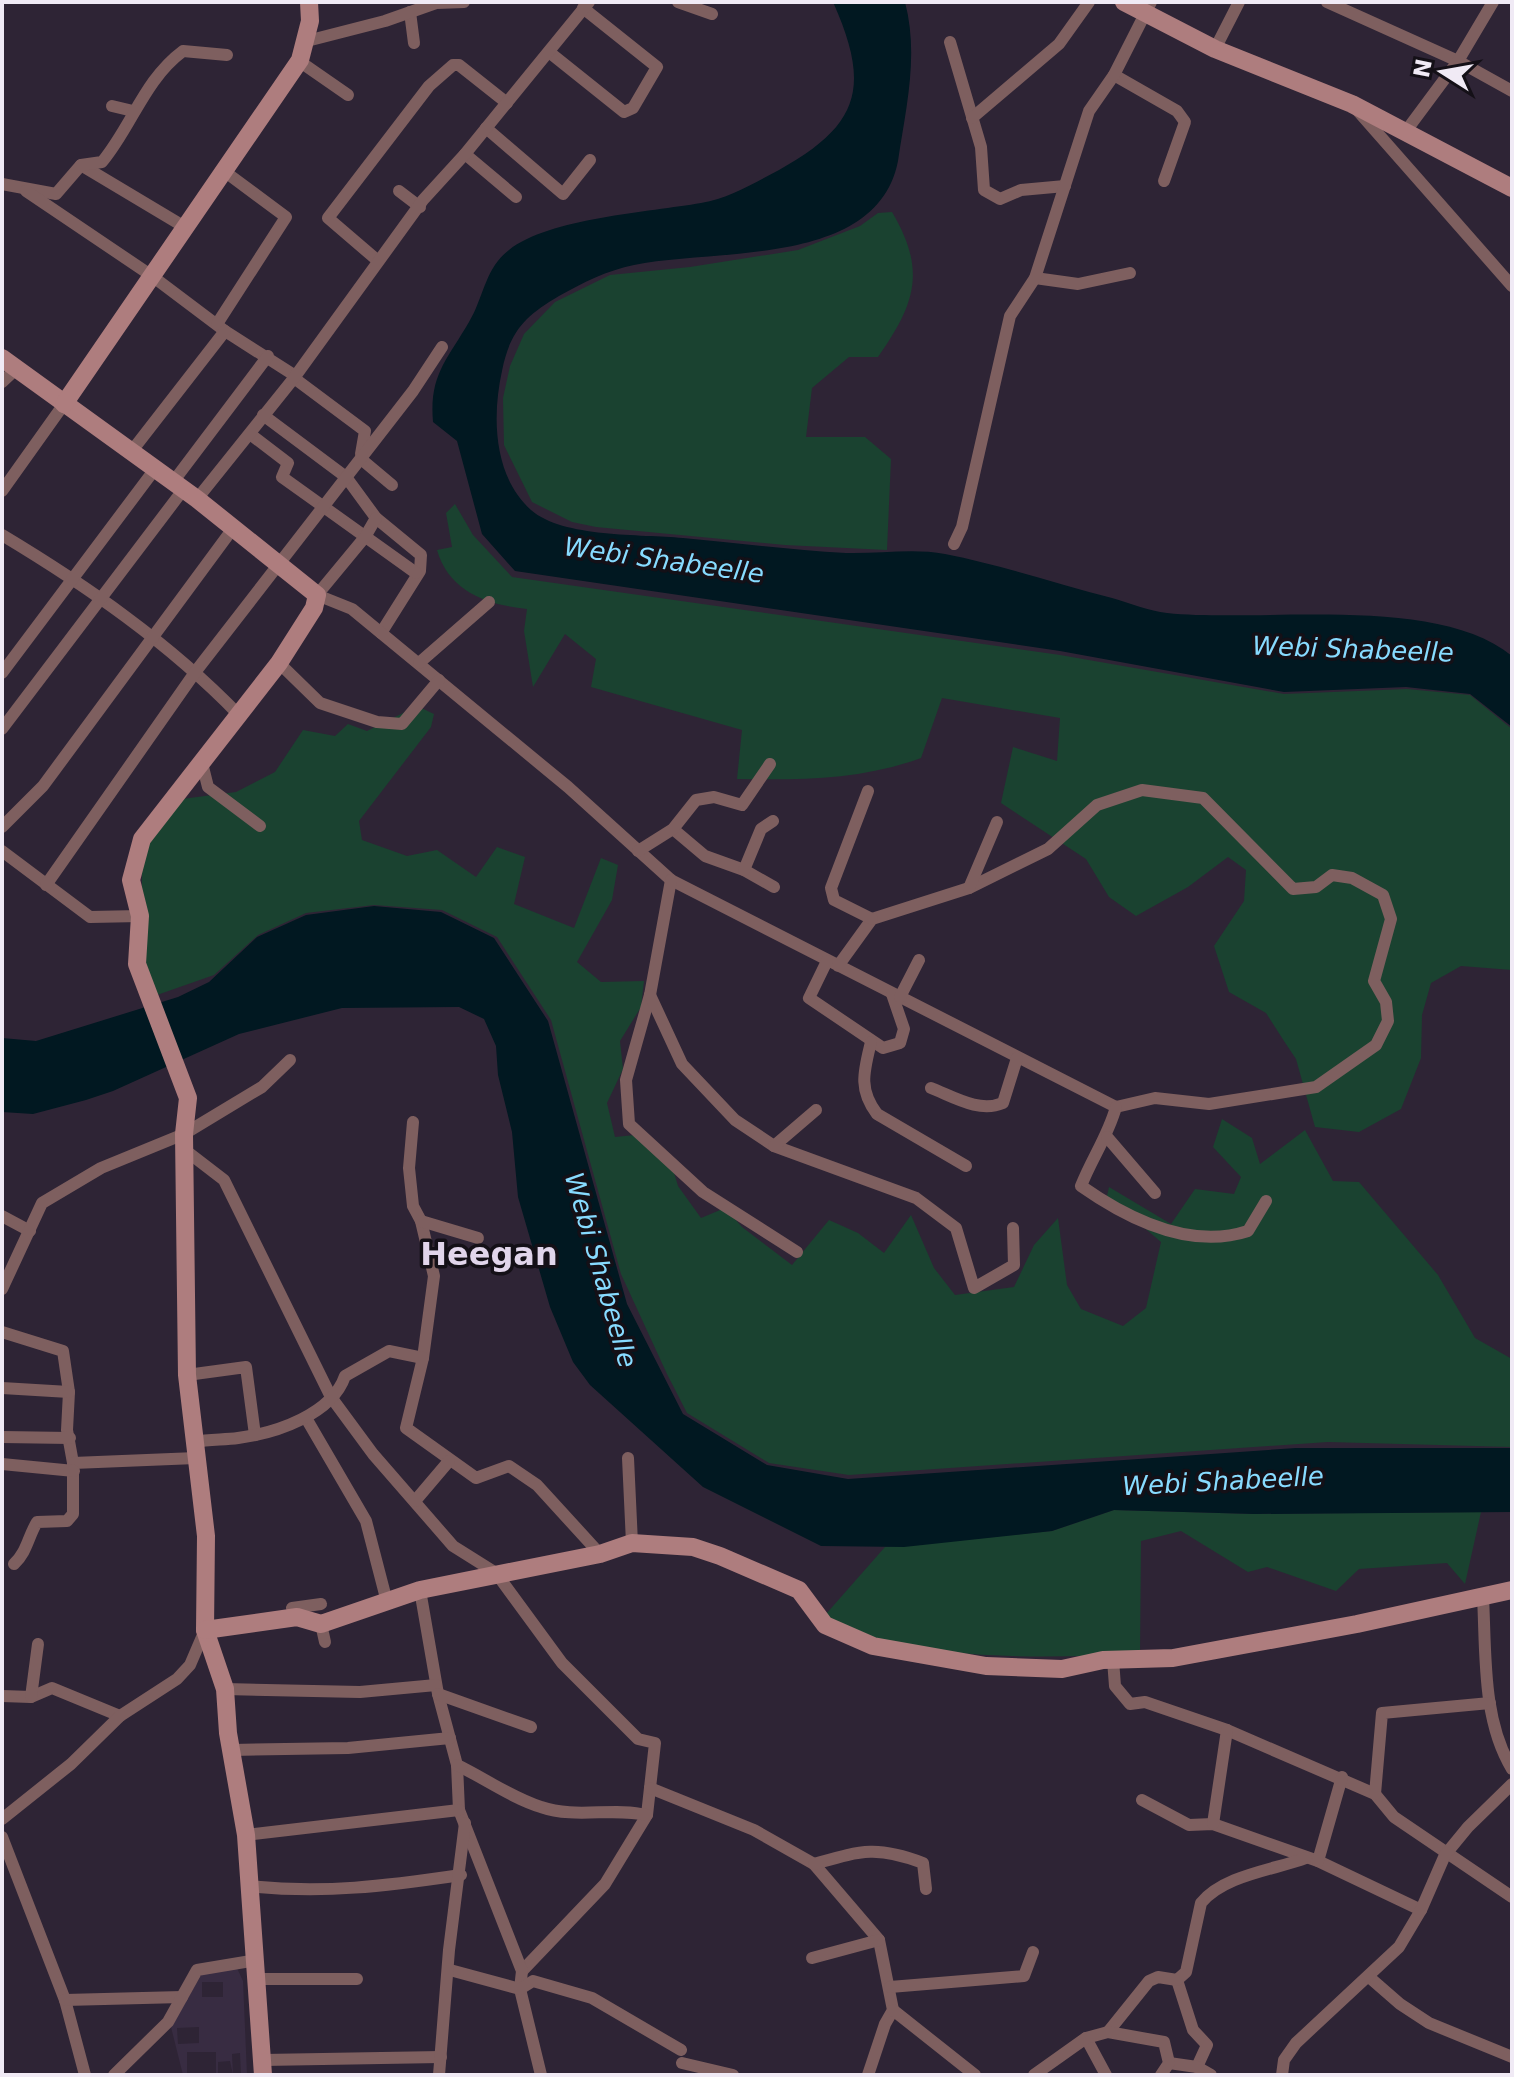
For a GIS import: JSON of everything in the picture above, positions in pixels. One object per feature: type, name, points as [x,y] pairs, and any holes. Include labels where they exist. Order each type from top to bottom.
[{"type":"street","points":[[2,491],[224,171],[301,51],[310,21],[309,2]]},
{"type":"street","points":[[301,51],[436,3],[464,2]]},
{"type":"street","points":[[678,2],[712,14]]},
{"type":"street","points":[[972,118],[1059,44],[1089,2]]},
{"type":"street","points":[[1124,2],[1148,7],[1215,49],[1352,104],[1512,188]]},
{"type":"street","points":[[1215,49],[1239,2]]},
{"type":"street","points":[[1327,2],[1458,61],[1512,91]]},
{"type":"street","points":[[1406,131],[1458,61],[1493,2]]},
{"type":"street","points":[[184,490],[250,434],[377,260],[586,5],[657,67],[633,108],[624,112],[549,52]]},
{"type":"street","points":[[954,544],[962,527],[1010,316],[1035,278],[1089,111],[1114,75],[1148,7]]},
{"type":"street","points":[[410,12],[414,43]]},
{"type":"street","points":[[950,42],[981,147],[984,190],[1000,199],[1021,190],[1065,186]]},
{"type":"street","points":[[2,184],[26,191],[56,194],[81,165],[102,162],[119,142],[133,111],[161,67],[183,51],[227,55]]},
{"type":"street","points":[[301,51],[348,95]]},
{"type":"street","points":[[377,260],[328,218],[429,86],[453,65],[459,65],[507,103]]},
{"type":"street","points":[[1114,75],[1177,111],[1185,122],[1164,181]]},
{"type":"street","points":[[1352,104],[1512,286]]},
{"type":"street","points":[[112,106],[133,111]]},
{"type":"street","points":[[486,128],[563,194],[590,160]]},
{"type":"street","points":[[465,154],[516,197]]},
{"type":"street","points":[[81,165],[183,226]]},
{"type":"street","points":[[131,452],[221,328],[286,217],[224,171]]},
{"type":"street","points":[[26,191],[152,276],[221,328],[268,356],[365,431],[361,459]]},
{"type":"street","points":[[399,191],[420,207]]},
{"type":"street","points":[[1035,278],[1078,284],[1130,273]]},
{"type":"street","points":[[46,885],[196,671],[361,459],[442,347]]},
{"type":"street","points":[[2,729],[184,490],[268,356]]},
{"type":"street","points":[[2,382],[9,363],[234,527],[317,595],[352,609],[671,880],[832,964],[896,996],[1017,1058],[1116,1107],[1155,1098],[1209,1104],[1316,1087],[1376,1045],[1388,1021],[1386,1002],[1374,981],[1391,919],[1383,895],[1352,878],[1332,875],[1316,887],[1293,889],[1203,798],[1142,790],[1097,805],[1048,849],[969,888],[872,919],[832,964],[809,998],[883,1048],[900,1043],[904,1029],[896,996],[919,960]]},
{"type":"street","points":[[263,415],[346,477],[376,518],[421,555],[420,571],[381,633]]},
{"type":"street","points":[[250,434],[288,463],[282,477],[416,573]]},
{"type":"street","points":[[361,459],[392,485]]},
{"type":"street","points":[[2,673],[155,469]]},
{"type":"street","points":[[376,518],[365,537],[317,595],[314,608],[279,663],[142,839],[131,880],[140,916],[137,964],[188,1098],[185,1142],[187,1375],[206,1536],[205,1630],[225,1689],[246,1835],[263,2068],[441,2057]]},
{"type":"street","points":[[2,827],[43,786],[234,527]]},
{"type":"street","points":[[2,535],[153,635],[196,671],[238,714]]},
{"type":"street","points":[[419,663],[489,602]]},
{"type":"street","points":[[279,663],[320,703],[377,722],[402,724],[439,680]]},
{"type":"street","points":[[202,763],[208,787],[260,826]]},
{"type":"street","points":[[638,851],[673,829],[696,800],[706,796],[742,805],[770,764]]},
{"type":"street","points":[[868,791],[831,888],[834,900],[872,919]]},
{"type":"street","points":[[744,870],[761,829],[773,821]]},
{"type":"street","points":[[969,888],[997,822]]},
{"type":"street","points":[[673,829],[705,856],[744,870],[774,887]]},
{"type":"street","points":[[2,851],[90,917],[140,916]]},
{"type":"street","points":[[671,880],[650,995],[626,1080],[629,1124],[703,1192],[797,1252]]},
{"type":"street","points":[[650,995],[682,1064],[735,1120],[774,1146],[916,1198],[956,1228],[974,1288],[1014,1265],[1013,1228]]},
{"type":"street","points":[[871,1042],[862,1078],[867,1101],[877,1114],[966,1166]]},
{"type":"street","points":[[931,1088],[976,1106],[993,1107],[1003,1103],[1017,1058]]},
{"type":"street","points":[[2,1289],[42,1203],[101,1168],[185,1142],[262,1087],[290,1060]]},
{"type":"street","points":[[1116,1107],[1107,1137],[1092,1159],[1081,1186],[1118,1211],[1202,1238],[1248,1231],[1266,1201]]},
{"type":"street","points":[[774,1146],[816,1110]]},
{"type":"street","points":[[413,1122],[409,1177],[413,1206],[421,1221],[434,1276],[423,1358],[406,1428],[476,1478],[509,1466],[537,1485],[600,1554]]},
{"type":"street","points":[[1107,1137],[1155,1193]]},
{"type":"street","points":[[185,1142],[224,1180],[331,1397],[373,1454],[453,1546],[496,1573],[562,1663],[638,1739],[655,1743],[647,1815],[605,1884],[522,1971]]},
{"type":"street","points":[[2,1216],[30,1231]]},
{"type":"street","points":[[421,1221],[478,1238]]},
{"type":"street","points":[[2,1332],[63,1351],[69,1392],[67,1430],[74,1467],[73,1514],[67,1521],[37,1522],[29,1535],[25,1553],[14,1564]]},
{"type":"street","points":[[2,1464],[74,1467],[195,1450],[255,1435],[306,1418],[340,1392],[345,1376],[389,1351],[423,1358]]},
{"type":"street","points":[[187,1375],[246,1367],[255,1435]]},
{"type":"street","points":[[2,1388],[69,1392]]},
{"type":"street","points":[[306,1418],[366,1521],[387,1602]]},
{"type":"street","points":[[2,1437],[70,1438]]},
{"type":"street","points":[[628,1458],[632,1543]]},
{"type":"street","points":[[415,1501],[449,1461]]},
{"type":"street","points":[[295,1611],[323,1633],[387,1602],[420,1590],[600,1554],[632,1543],[693,1547],[799,1590],[825,1625],[873,1646],[986,1666],[1062,1669],[1113,1660],[1173,1658],[1512,1590]]},
{"type":"street","points":[[420,1590],[437,1690],[457,1765],[462,1815],[461,1875],[449,1950],[450,1970],[439,2075]]},
{"type":"street","points":[[1483,1597],[1490,1703],[1500,1746],[1512,1769]]},
{"type":"street","points":[[205,1630],[321,1604]]},
{"type":"street","points":[[2,1819],[71,1764],[120,1716],[177,1679],[190,1665],[205,1630]]},
{"type":"street","points":[[31,1697],[38,1644]]},
{"type":"street","points":[[1113,1660],[1115,1686],[1130,1704],[1145,1702],[1227,1730],[1342,1777],[1375,1794],[1394,1817],[1445,1855],[1512,1897]]},
{"type":"street","points":[[2,1696],[31,1697],[52,1688],[120,1716]]},
{"type":"street","points":[[225,1689],[437,1690],[531,1727]]},
{"type":"street","points":[[1375,1794],[1382,1713],[1490,1703]]},
{"type":"street","points":[[1213,1824],[1227,1730]]},
{"type":"street","points":[[232,1750],[348,1748],[450,1738]]},
{"type":"street","points":[[457,1765],[541,1808],[568,1812],[617,1810],[647,1815]]},
{"type":"street","points":[[1312,1860],[1342,1777]]},
{"type":"street","points":[[1282,2075],[1284,2060],[1296,2043],[1399,1947],[1421,1910],[1445,1855],[1512,1784]]},
{"type":"street","points":[[650,1788],[754,1830],[814,1864],[879,1940],[893,2010],[880,2035],[868,2075]]},
{"type":"street","points":[[1142,1800],[1189,1825],[1213,1824],[1312,1860],[1421,1910]]},
{"type":"street","points":[[246,1835],[462,1815]]},
{"type":"street","points":[[462,1815],[522,1971],[520,1989],[541,2075]]},
{"type":"street","points":[[2,1837],[65,2000],[85,2075]]},
{"type":"street","points":[[814,1864],[867,1849],[912,1859],[923,1863],[926,1889]]},
{"type":"street","points":[[1177,1980],[1186,1972],[1201,1903],[1207,1896],[1239,1880],[1312,1860]]},
{"type":"street","points":[[248,1886],[308,1892],[461,1875]]},
{"type":"street","points":[[812,1958],[879,1940]]},
{"type":"street","points":[[890,1987],[1024,1976],[1033,1952]]},
{"type":"street","points":[[114,2075],[168,2022],[197,1970],[258,1970],[357,1979]]},
{"type":"street","points":[[450,1970],[520,1989],[533,1981],[592,1998],[710,2072],[733,2075]]},
{"type":"street","points":[[1108,2032],[1149,1981],[1158,1977],[1177,1980]]},
{"type":"street","points":[[1369,1977],[1400,2004],[1429,2023],[1512,2057]]},
{"type":"street","points":[[1177,1980],[1193,2030],[1207,2045],[1197,2067]]},
{"type":"street","points":[[65,2000],[182,1997]]},
{"type":"street","points":[[893,2010],[968,2073]]},
{"type":"street","points":[[1034,2075],[1086,2038],[1108,2032],[1164,2042],[1169,2063],[1161,2075]]},
{"type":"street","points":[[1086,2038],[1106,2075]]},
{"type":"street","points":[[1169,2063],[1197,2067],[1211,2075]]},
{"type":"shaded area","points":[[207,1965],[236,1966],[243,1981],[247,2075],[241,2075],[240,2053],[232,2054],[233,2075],[230,2061],[218,2062],[218,2075],[183,2075],[171,2027]],"holes":[[[202,1982],[223,1982],[223,1997],[202,1997]],[[199,2027],[199,2043],[178,2044],[177,2028]],[[187,2052],[216,2052],[216,2074],[187,2074]]]},
{"type":"green space","points":[[892,212],[910,252],[913,270],[908,303],[878,357],[849,357],[812,388],[806,437],[865,437],[891,459],[887,550],[785,545],[596,527],[572,522],[532,502],[504,445],[503,398],[510,366],[524,334],[555,302],[610,275],[690,267],[798,250],[860,226],[878,213]]},
{"type":"green space","points":[[455,504],[473,535],[512,577],[1060,655],[1284,694],[1407,689],[1470,695],[1512,729],[1512,970],[1461,966],[1431,983],[1422,1015],[1421,1058],[1401,1109],[1359,1132],[1315,1127],[1296,1059],[1266,1013],[1229,992],[1214,946],[1244,901],[1246,870],[1228,857],[1188,887],[1136,916],[1109,897],[1086,859],[1001,803],[1013,747],[1057,761],[1060,718],[942,698],[921,758],[853,775],[808,779],[737,779],[742,730],[591,687],[596,659],[565,634],[533,687],[524,631],[527,609],[498,604],[472,594],[451,576],[437,550],[452,547],[446,513]]},
{"type":"green space","points":[[417,706],[434,714],[431,727],[359,821],[362,840],[407,856],[437,850],[476,877],[497,847],[525,857],[514,904],[574,928],[601,858],[618,865],[612,900],[577,962],[601,982],[644,981],[641,1007],[620,1041],[623,1069],[607,1103],[615,1137],[635,1135],[672,1166],[678,1186],[701,1218],[725,1208],[742,1227],[792,1265],[829,1220],[858,1233],[884,1253],[911,1215],[934,1268],[955,1295],[1014,1287],[1034,1245],[1058,1218],[1067,1285],[1081,1309],[1123,1326],[1146,1308],[1161,1242],[1107,1196],[1109,1187],[1171,1224],[1195,1189],[1234,1194],[1241,1177],[1213,1147],[1222,1119],[1252,1138],[1260,1164],[1305,1130],[1333,1181],[1359,1182],[1438,1275],[1475,1338],[1512,1359],[1512,1447],[1328,1442],[849,1475],[769,1463],[687,1413],[621,1274],[551,1020],[497,937],[442,910],[374,905],[306,913],[258,935],[214,975],[157,995],[142,962],[142,843],[174,800],[236,792],[275,772],[303,730],[335,736],[348,724],[367,731]]},
{"type":"green space","points":[[1114,1510],[1254,1514],[1481,1512],[1465,1584],[1447,1563],[1359,1569],[1336,1591],[1267,1567],[1248,1572],[1181,1531],[1141,1541],[1140,1654],[982,1655],[904,1645],[829,1624],[826,1614],[885,1547],[1052,1531]]},
{"type":"water","name":"Webi Shabeelle","points":[[833,2],[905,2],[911,42],[910,82],[898,161],[884,195],[859,220],[827,236],[788,247],[624,267],[577,286],[528,318],[515,335],[505,357],[497,426],[502,463],[518,496],[531,510],[562,526],[603,533],[846,553],[933,552],[1008,569],[1167,613],[1347,615],[1440,625],[1479,637],[1512,656],[1512,727],[1470,694],[1406,687],[1284,692],[1060,651],[515,571],[482,534],[457,441],[433,422],[434,392],[441,369],[474,312],[495,265],[509,250],[549,230],[601,218],[712,201],[732,194],[779,170],[827,137],[842,119],[851,101],[854,81],[852,58]]},
{"type":"water","name":"Webi Shabeelle","points":[[374,906],[441,912],[494,938],[548,1021],[627,1304],[683,1414],[767,1465],[848,1479],[1296,1448],[1512,1448],[1512,1512],[1254,1514],[1114,1510],[1052,1531],[904,1547],[821,1546],[703,1487],[590,1385],[573,1362],[550,1307],[518,1197],[512,1132],[498,1075],[496,1046],[484,1019],[459,1007],[342,1008],[239,1034],[113,1091],[86,1100],[33,1114],[2,1112],[2,1038],[36,1041],[178,997],[209,982],[257,937],[306,915]]},
{"type":"district","name":"Heegan","points":[[489,1254]]}]
